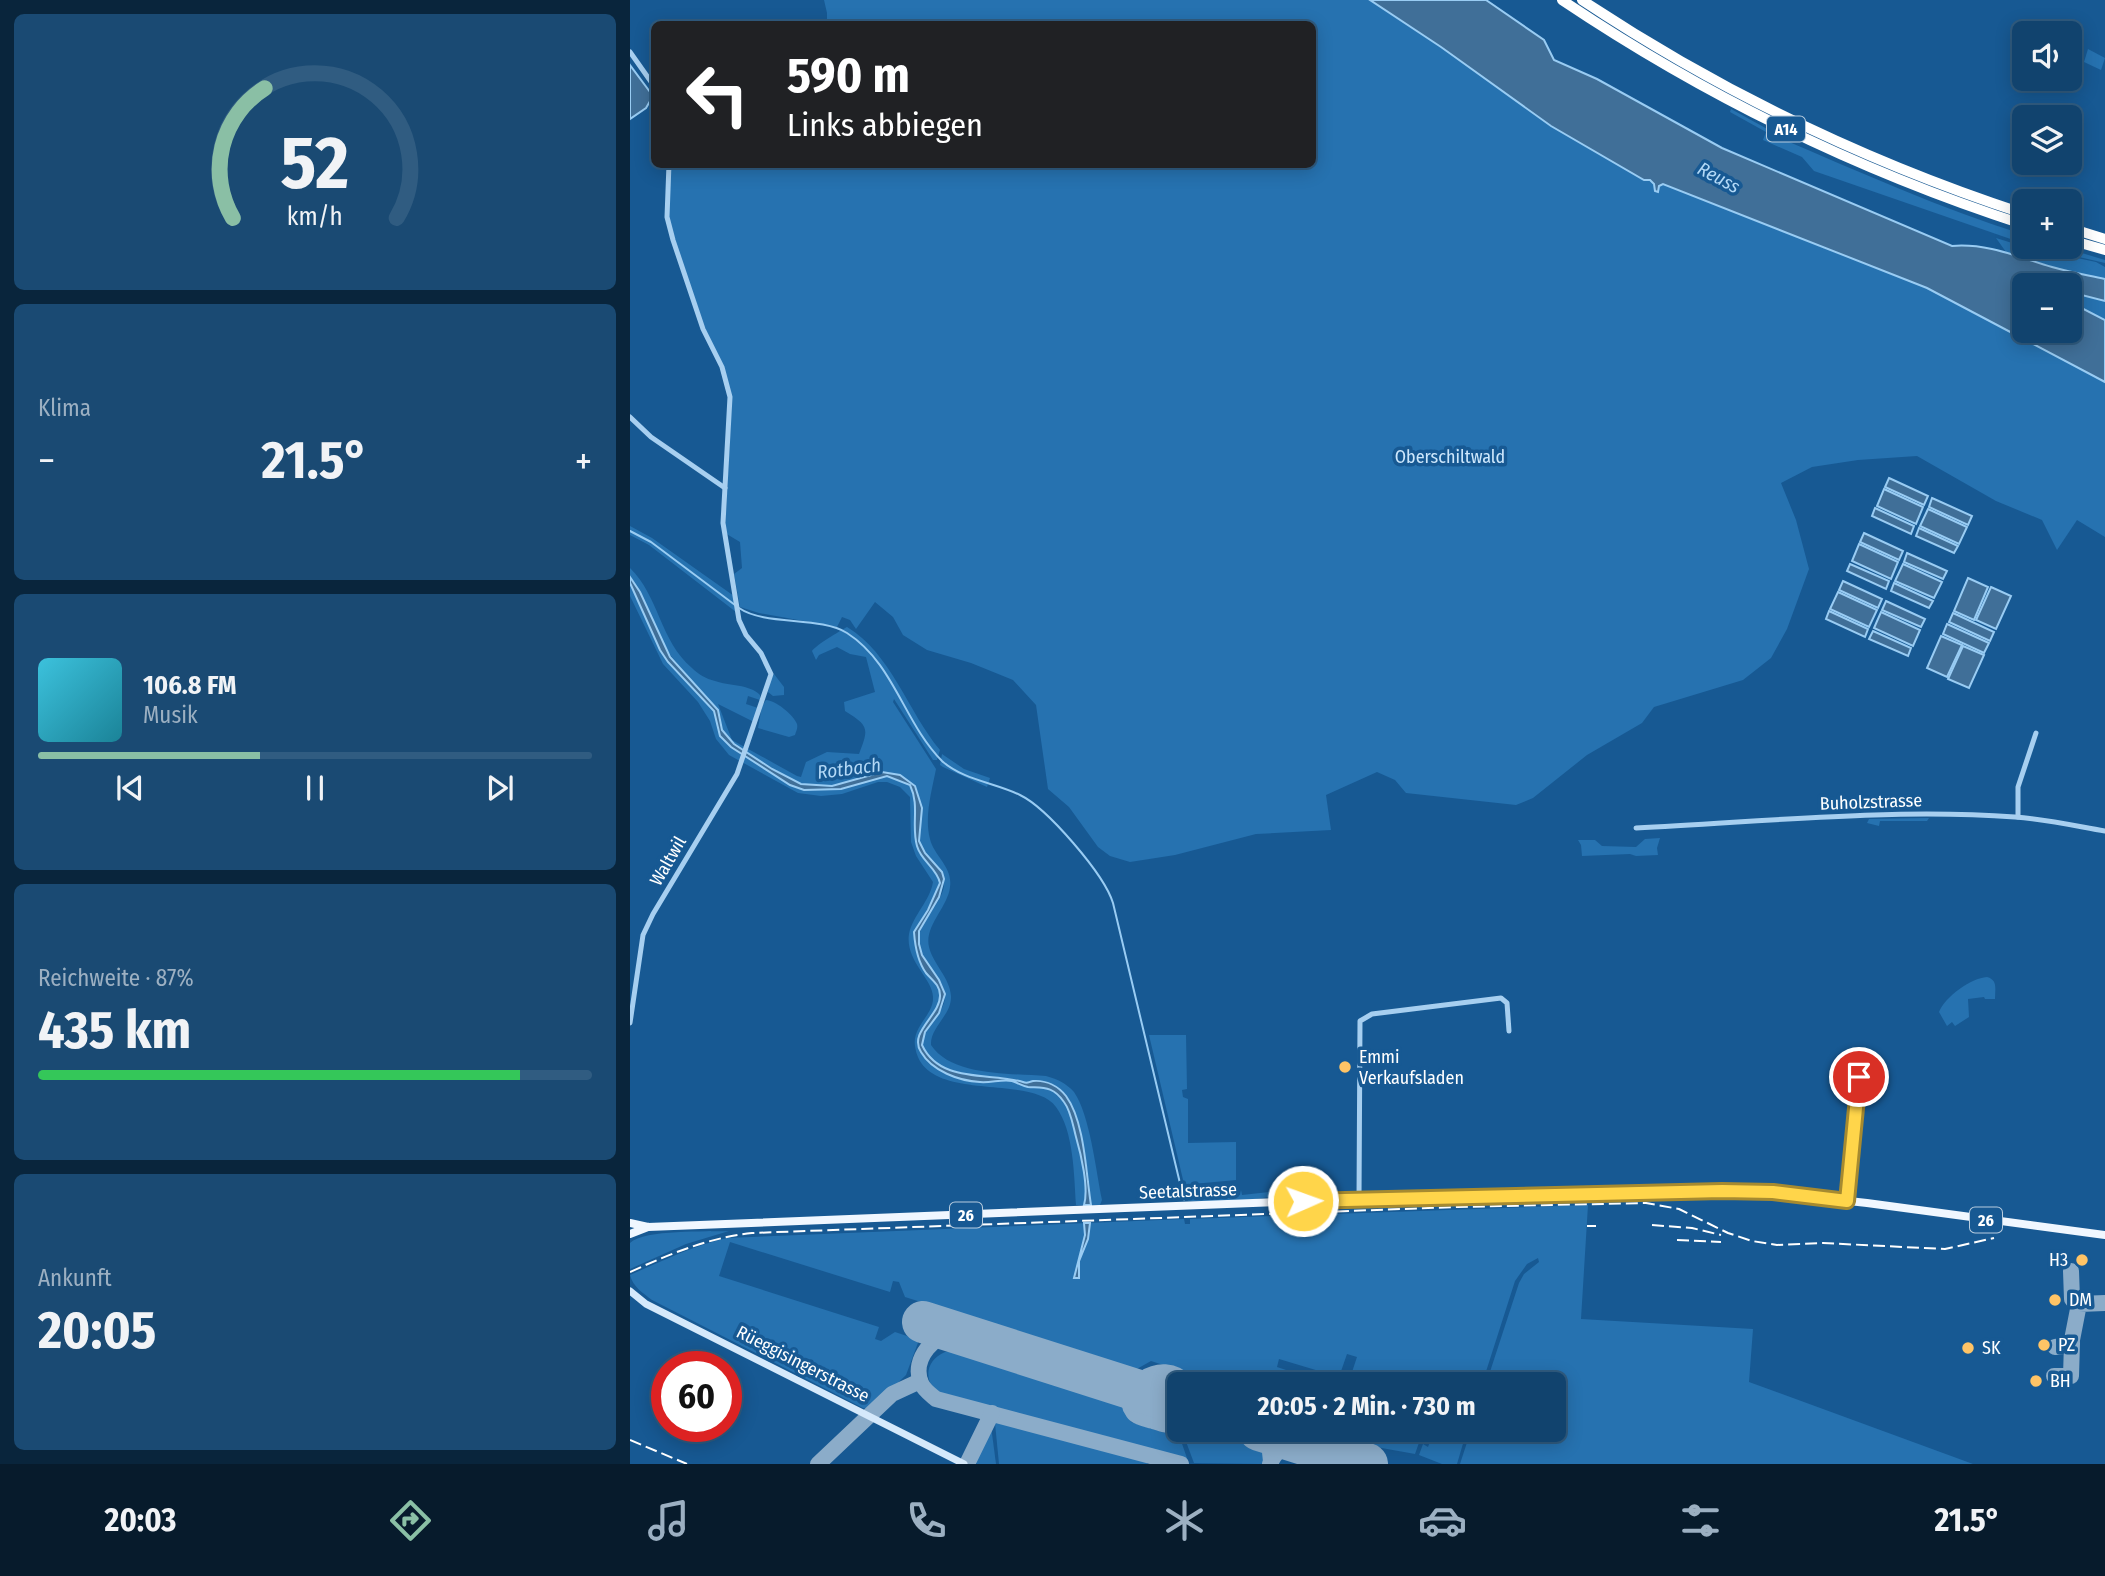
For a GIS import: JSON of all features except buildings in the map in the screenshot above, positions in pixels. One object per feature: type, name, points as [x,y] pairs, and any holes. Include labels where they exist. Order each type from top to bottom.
[{"type":"highway","name":"A14","points":[[1562,0],[1671,68],[1782,127],[1904,182],[2012,220]]},
{"type":"highway","name":"A14","points":[[1582,0],[1675,58],[1784,116],[1894,166],[2012,209]]},
{"type":"highway","points":[[2082,232],[2105,239]]},
{"type":"highway","points":[[2082,243],[2105,250]]},
{"type":"main road","name":"Seetalstrasse","points":[[630,1223],[648,1227],[1359,1199],[1722,1191],[1773,1192],[2105,1235]]},
{"type":"main road","name":"Seetalstrasse","points":[[630,1234],[648,1227]]},
{"type":"main road","name":"Rüeggisingerstrasse","points":[[630,1291],[646,1304],[964,1464]]},
{"type":"street","points":[[630,52],[651,82]]},
{"type":"street","name":"Waltwil","points":[[630,1023],[643,935],[742,762],[771,674],[761,653],[746,635],[738,608],[724,532],[730,397],[722,367],[703,329],[673,240],[667,217],[669,168]]},
{"type":"street","points":[[630,417],[651,437],[725,488]]},
{"type":"street","points":[[2018,817],[2018,787],[2036,733]]},
{"type":"street","name":"Buholzstrasse","points":[[1636,828],[1903,814],[2018,817],[2105,831]]},
{"type":"street","points":[[1359,1199],[1360,1021],[1373,1014],[1501,998],[1507,1003],[1509,1031]]},
{"type":"street","points":[[1847,1201],[1859,1077]]},
{"type":"green space","name":"Oberschiltwald","points":[[824,0],[1370,0],[1551,126],[1644,180],[1650,180],[1655,187],[1663,184],[1927,288],[2012,333],[2012,343],[2031,343],[2105,382],[2105,537],[2077,520],[2057,550],[2042,520],[1996,501],[1917,456],[1858,460],[1812,467],[1781,483],[1796,520],[1809,569],[1787,629],[1771,658],[1743,680],[1654,707],[1642,723],[1587,755],[1533,798],[1516,805],[1406,793],[1395,780],[1377,772],[1326,795],[1331,830],[1256,834],[1175,855],[1130,862],[1110,856],[1098,847],[1069,807],[1048,789],[1036,705],[1013,680],[971,663],[927,650],[903,635],[893,617],[875,602],[856,629],[850,620],[842,617],[837,627],[740,607],[734,574],[742,568],[740,542],[725,533],[732,397],[724,368],[703,327],[668,218],[670,168],[1316,168],[1316,21],[827,21]]},
{"type":"green space","points":[[2088,49],[2105,58],[2101,70],[2084,62]]},
{"type":"green space","points":[[1731,109],[1771,131],[1775,136],[1868,176],[2012,231],[2012,240],[1814,171],[1802,157],[1763,140],[1766,132],[1730,112]]},
{"type":"green space","points":[[1996,238],[2012,243],[2012,254],[2006,252]]},
{"type":"green space","points":[[2082,253],[2105,260],[2105,263],[2082,258]]},
{"type":"green space","points":[[2028,259],[2082,259],[2096,262],[2105,267],[2105,279],[2082,273]]},
{"type":"green space","points":[[2082,295],[2105,301],[2105,320],[2082,308]]},
{"type":"green space","points":[[630,526],[652,538],[734,596],[736,612],[649,545],[630,535]]},
{"type":"green space","points":[[630,568],[640,579],[673,645],[692,668],[708,679],[745,687],[760,695],[760,700],[748,696],[746,704],[758,708],[754,722],[718,704],[732,740],[797,776],[801,777],[806,762],[827,752],[859,754],[865,728],[859,720],[845,711],[844,702],[875,692],[866,657],[850,654],[837,647],[819,655],[816,660],[812,651],[847,627],[876,652],[940,750],[937,760],[933,760],[894,699],[893,702],[936,769],[929,804],[928,831],[950,880],[948,894],[928,939],[931,953],[948,983],[951,996],[948,1009],[934,1032],[931,1045],[953,1063],[968,1068],[1046,1076],[1071,1089],[1080,1102],[1088,1129],[1102,1200],[1100,1205],[1090,1203],[1089,1179],[1080,1133],[1069,1103],[1058,1089],[1049,1084],[962,1074],[939,1065],[922,1045],[925,1032],[941,1010],[945,997],[941,983],[921,951],[919,936],[921,928],[939,900],[944,879],[920,844],[920,803],[915,786],[891,773],[882,772],[832,786],[801,784],[772,769],[729,740],[722,730],[720,716],[667,651],[630,576]]},
{"type":"green space","points":[[630,583],[660,650],[714,711],[720,736],[731,747],[790,785],[804,790],[841,789],[887,776],[910,785],[914,800],[917,846],[940,883],[921,921],[916,939],[921,961],[940,993],[937,1008],[919,1036],[920,1051],[930,1063],[946,1073],[964,1079],[984,1082],[1012,1081],[1057,1093],[1068,1110],[1079,1149],[1085,1183],[1084,1205],[1076,1205],[1070,1141],[1056,1107],[1043,1097],[1025,1091],[979,1086],[937,1076],[922,1064],[915,1039],[933,997],[929,983],[911,953],[909,934],[933,882],[916,856],[911,842],[910,797],[900,787],[887,782],[878,782],[842,794],[821,796],[798,793],[729,755],[716,739],[710,721],[698,702],[663,664],[630,596]]},
{"type":"green space","points":[[774,674],[784,687],[784,695],[773,696],[768,692]]},
{"type":"green space","points":[[766,700],[779,705],[792,716],[797,724],[795,735],[789,737],[758,728],[762,706]]},
{"type":"green space","points":[[942,754],[964,769],[990,778],[987,787],[940,765]]},
{"type":"green space","points":[[1929,818],[1927,821],[1880,821],[1879,826],[1867,823],[1869,819]]},
{"type":"green space","points":[[1660,838],[1658,855],[1636,856],[1582,856],[1578,840],[1595,840],[1602,846],[1636,847],[1645,839]]},
{"type":"green space","points":[[1987,977],[1994,983],[1995,999],[1968,999],[1969,1017],[1955,1026],[1952,1022],[1947,1026],[1939,1012],[1942,1006],[1966,985]]},
{"type":"green space","points":[[1149,1035],[1186,1035],[1187,1089],[1182,1090],[1183,1097],[1188,1099],[1188,1143],[1236,1142],[1236,1180],[1193,1184],[1194,1199],[1240,1195],[1241,1190],[1242,1195],[1269,1192],[1271,1197],[1231,1202],[1188,1201]]},
{"type":"green space","points":[[1588,1205],[1581,1319],[1753,1329],[1749,1382],[1973,1464],[1460,1464],[1467,1442],[1566,1442],[1566,1372],[1490,1372],[1519,1283],[1524,1274],[1539,1262],[1538,1258],[1527,1264],[1515,1281],[1486,1372],[1352,1372],[1357,1357],[1347,1354],[1341,1372],[1322,1372],[1279,1359],[1277,1367],[1292,1372],[1185,1372],[1151,1361],[1135,1370],[905,1297],[899,1282],[893,1281],[890,1292],[730,1242],[719,1276],[879,1327],[875,1339],[881,1341],[895,1332],[919,1340],[906,1375],[871,1409],[863,1408],[652,1300],[636,1286],[630,1275],[727,1238],[1184,1219],[1185,1224],[1190,1224],[1190,1219]]},
{"type":"green space","points":[[729,1231],[686,1244],[630,1269],[630,1243],[638,1239],[662,1233]]},
{"type":"green space","points":[[945,1352],[955,1352],[1124,1405],[1131,1422],[1167,1434],[1167,1442],[1181,1442],[1188,1461],[941,1395],[931,1384],[928,1372],[938,1356]]},
{"type":"green space","points":[[1005,1422],[1148,1461],[1147,1464],[999,1464],[995,1423]]},
{"type":"green space","points":[[991,1426],[996,1464],[977,1464],[973,1461]]},
{"type":"green space","points":[[1186,1442],[1238,1442],[1260,1449],[1265,1457],[1264,1464],[1194,1463]]},
{"type":"green space","points":[[1361,1442],[1419,1442],[1415,1454]]},
{"type":"green space","points":[[1430,1442],[1463,1442],[1457,1464],[1442,1464],[1419,1455],[1423,1444],[1428,1447]]},
{"type":"water","name":"Reuss","points":[[1370,0],[1486,0],[1544,40],[1554,60],[1597,79],[1722,148],[1952,246],[1990,249],[2012,254],[2012,259],[2027,259],[2077,273],[2012,273],[2012,333],[1927,288],[1663,184],[1659,186],[1658,192],[1655,191],[1650,180],[1644,180],[1551,126]]},
{"type":"water","points":[[630,65],[651,93],[651,99],[646,108],[630,119]]},
{"type":"water","points":[[2082,274],[2105,279],[2105,301],[2082,295]]},
{"type":"water","points":[[2082,308],[2105,320],[2105,382],[2031,343],[2082,343]]},
{"type":"water","points":[[1889,478],[1928,496],[1924,505],[1885,487]]},
{"type":"water","points":[[1884,489],[1923,507],[1916,524],[1877,506]]},
{"type":"water","points":[[1932,498],[1972,516],[1968,525],[1929,507]]},
{"type":"water","points":[[1875,508],[1914,526],[1911,534],[1872,516]]},
{"type":"water","points":[[1928,509],[1967,527],[1959,544],[1920,526]]},
{"type":"water","points":[[1919,528],[1958,546],[1954,553],[1916,536]]},
{"type":"water","points":[[1864,533],[1903,551],[1899,560],[1860,542]]},
{"type":"water","points":[[1859,544],[1898,562],[1891,579],[1852,561]]},
{"type":"water","points":[[1907,553],[1947,571],[1943,579],[1904,562]]},
{"type":"water","points":[[1850,564],[1889,581],[1886,589],[1847,571]]},
{"type":"water","points":[[1903,564],[1942,582],[1934,598],[1895,581]]},
{"type":"water","points":[[630,577],[640,592],[670,657],[718,710],[722,730],[734,744],[801,784],[832,786],[882,772],[900,775],[915,786],[922,808],[919,841],[925,853],[942,872],[944,879],[939,897],[919,931],[922,955],[945,994],[939,1013],[925,1032],[922,1045],[930,1057],[953,1071],[1026,1083],[1043,1082],[1063,1092],[1072,1107],[1081,1134],[1091,1205],[1084,1205],[1084,1171],[1070,1114],[1056,1093],[1048,1089],[1026,1087],[1012,1081],[963,1080],[939,1070],[921,1052],[919,1037],[936,1010],[940,991],[921,964],[914,932],[940,883],[917,846],[914,800],[910,785],[887,776],[841,789],[804,790],[790,785],[731,747],[720,736],[714,711],[660,650],[630,583]]},
{"type":"water","points":[[1968,578],[1988,587],[1974,620],[1954,611]]},
{"type":"water","points":[[1843,581],[1882,599],[1878,608],[1839,590]]},
{"type":"water","points":[[1894,583],[1933,601],[1929,608],[1891,591]]},
{"type":"water","points":[[1991,587],[2011,596],[1996,629],[1976,620]]},
{"type":"water","points":[[1838,592],[1877,610],[1869,627],[1830,609]]},
{"type":"water","points":[[1886,601],[1925,619],[1921,627],[1882,610]]},
{"type":"water","points":[[1829,611],[1868,629],[1865,637],[1826,619]]},
{"type":"water","points":[[1881,612],[1920,630],[1913,646],[1874,628]]},
{"type":"water","points":[[1953,613],[1994,632],[1990,641],[1949,622]]},
{"type":"water","points":[[1947,624],[1989,643],[1984,653],[1943,634]]},
{"type":"water","points":[[1873,631],[1911,648],[1908,656],[1869,639]]},
{"type":"water","points":[[1941,636],[1962,645],[1947,677],[1927,668]]},
{"type":"water","points":[[1963,646],[1984,655],[1969,688],[1948,679]]},
{"type":"water","points":[[1084,1223],[1090,1223],[1088,1239],[1079,1261],[1079,1278],[1074,1278],[1085,1235]]},
{"type":"waterway","points":[[630,531],[651,542],[735,605]]},
{"type":"waterway","points":[[739,608],[750,614],[822,624],[847,633],[876,660],[929,746],[942,761],[960,773],[1011,791],[1031,802],[1059,827],[1087,860],[1113,903],[1184,1200]]},
{"type":"taxiway","points":[[2071,1271],[2072,1299],[2075,1303]]},
{"type":"taxiway","points":[[2055,1347],[2071,1345],[2079,1304],[2105,1303]]},
{"type":"taxiway","points":[[958,1333],[941,1337],[922,1356],[919,1365],[921,1383],[936,1399],[1181,1464]]},
{"type":"taxiway","points":[[2054,1376],[2071,1376],[2072,1343]]},
{"type":"taxiway","points":[[1167,1372],[1144,1378],[1131,1394],[1130,1403],[1137,1416],[1167,1425]]},
{"type":"taxiway","points":[[818,1464],[892,1394],[920,1381]]},
{"type":"taxiway","points":[[967,1464],[992,1413]]},
{"type":"taxiway","points":[[1268,1442],[1271,1461]]},
{"type":"taxiway","points":[[1270,1464],[1276,1453],[1284,1447],[1306,1445]]},
{"type":"runway","points":[[923,1322],[1167,1400]]},
{"type":"runway","points":[[1297,1442],[1367,1464]]},
{"type":"railway","points":[[630,1272],[704,1243],[752,1233],[1457,1207],[1646,1203],[1679,1209],[1728,1233],[1777,1245],[1823,1243],[1945,1249],[1994,1238]]},
{"type":"railway","points":[[1652,1225],[1692,1228],[1721,1235]]},
{"type":"railway","points":[[1587,1226],[1596,1226]]},
{"type":"railway","points":[[1677,1240],[1721,1242]]},
{"type":"railway","points":[[630,1440],[687,1464]]},
{"type":"place","name":"Emmi Verkaufsladen","points":[[1345,1067]]},
{"type":"place","name":"H3","points":[[2082,1260]]},
{"type":"place","name":"DM","points":[[2055,1300]]},
{"type":"place","name":"PZ","points":[[2044,1345]]},
{"type":"place","name":"SK","points":[[1968,1348]]},
{"type":"place","name":"BH","points":[[2036,1381]]},
{"type":"route","points":[[1303,1201],[1698,1191],[1773,1192],[1847,1201],[1859,1077]]},
{"type":"water label","name":"Rotbach","points":[[849,768]]}]
